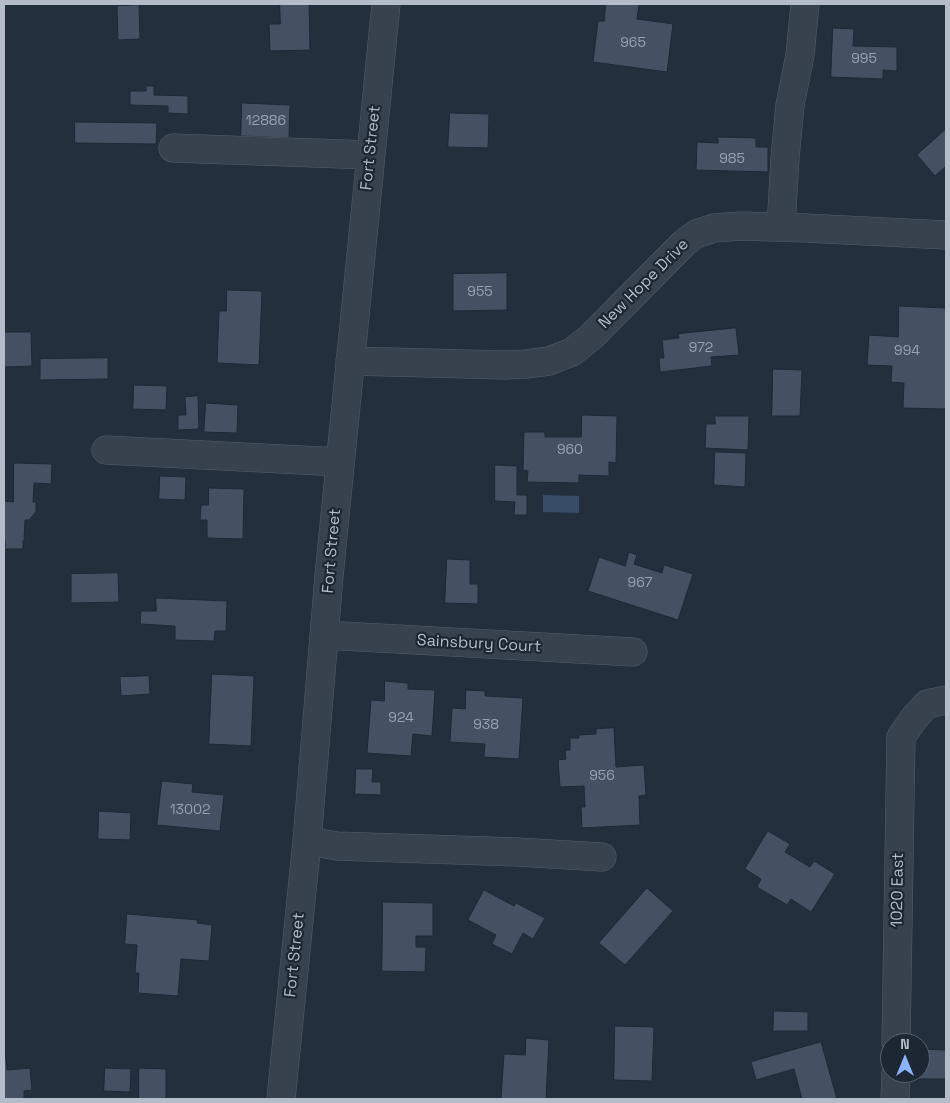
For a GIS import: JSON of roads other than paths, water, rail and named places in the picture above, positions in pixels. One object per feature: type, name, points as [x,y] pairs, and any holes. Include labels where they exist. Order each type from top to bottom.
[{"type":"street","name":"Fort Street","points":[[281,1099],[307,841],[340,462],[386,4]]},
{"type":"street","points":[[781,227],[790,105],[800,55],[805,4]]},
{"type":"street","points":[[173,148],[370,154]]},
{"type":"street","name":"New Hope Drive","points":[[350,361],[505,365],[549,361],[572,352],[592,336],[684,243],[696,234],[714,228],[781,227],[946,235]]},
{"type":"street","points":[[106,450],[340,462]]},
{"type":"street","name":"Sainsbury Court","points":[[324,635],[633,652]]},
{"type":"street","name":"1020 East","points":[[896,1033],[900,738],[927,704],[946,700]]},
{"type":"street","points":[[307,841],[337,846],[602,857]]},
{"type":"street","points":[[895,1099],[896,1083]]},
{"type":"water","points":[[543,495],[579,496],[579,513],[543,512]]}]
